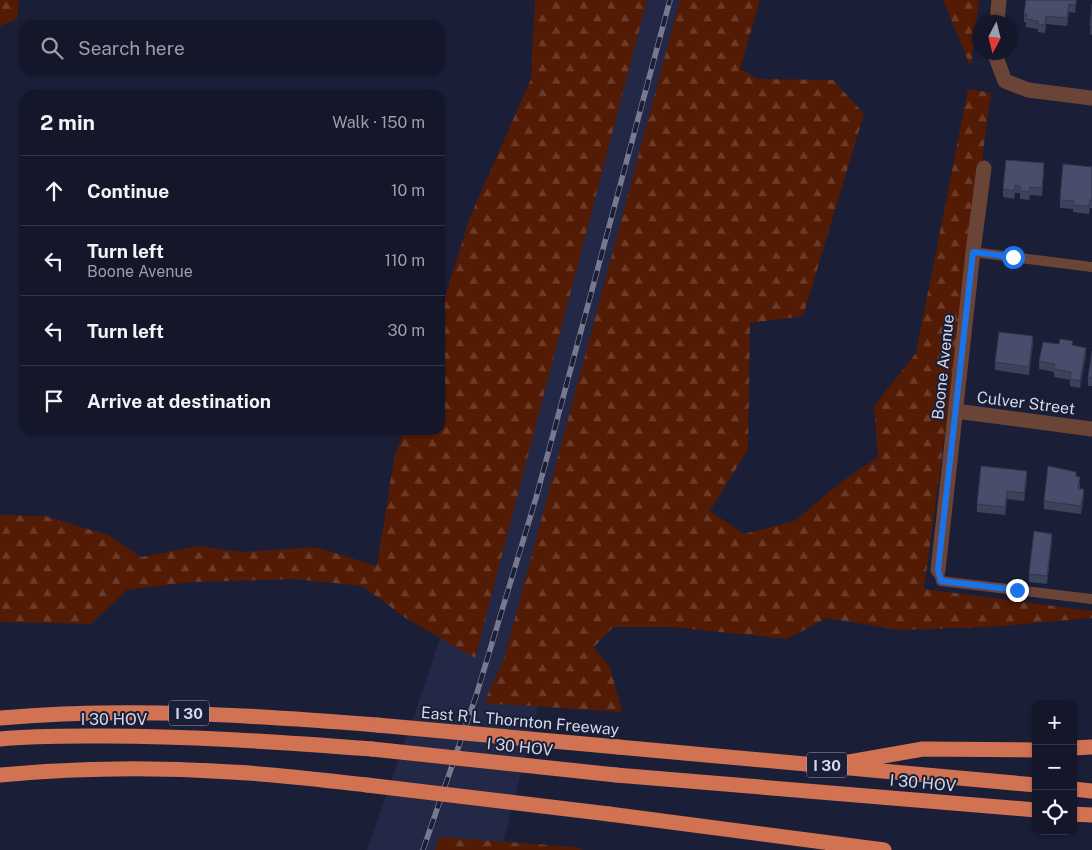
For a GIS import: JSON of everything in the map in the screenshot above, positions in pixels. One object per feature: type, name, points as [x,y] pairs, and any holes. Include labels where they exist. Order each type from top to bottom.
[{"type":"highway","name":"East R L Thornton Freeway","points":[[0,718],[134,712],[240,715],[377,725],[1032,785]]},
{"type":"highway","name":"I 30 HOV","points":[[0,739],[131,735],[236,739],[372,749],[616,775],[1032,810]]},
{"type":"highway","points":[[1077,748],[1092,747]]},
{"type":"highway","points":[[831,766],[923,748],[1032,750]]},
{"type":"highway","points":[[0,775],[28,772],[153,769],[232,772],[367,785],[884,850]]},
{"type":"highway","points":[[1077,789],[1092,790]]},
{"type":"highway","points":[[1077,814],[1092,815]]},
{"type":"highway","points":[[741,831],[812,850]]},
{"type":"street","points":[[998,15],[999,0]]},
{"type":"street","points":[[997,60],[1005,81],[1028,90],[1092,98]]},
{"type":"street","name":"Boone Avenue","points":[[938,570],[984,168]]},
{"type":"street","name":"Culver Street","points":[[956,412],[1092,429]]},
{"type":"lane","points":[[973,252],[1092,267]]},
{"type":"lane","points":[[938,570],[941,581],[1092,599]]},
{"type":"shaded area","points":[[644,0],[719,0],[655,212],[536,715],[501,850],[367,850],[426,681]]},
{"type":"green space","points":[[0,0],[19,0],[17,19],[0,26]]},
{"type":"green space","points":[[535,0],[647,0],[475,658],[407,619],[362,586],[295,579],[191,582],[127,590],[91,624],[0,622],[0,515],[45,516],[108,535],[141,557],[199,546],[242,552],[315,547],[377,566],[394,459],[402,435],[445,435],[445,297],[470,217],[531,79]]},
{"type":"green space","points":[[680,0],[760,0],[740,69],[758,79],[833,80],[864,114],[803,316],[750,323],[748,449],[710,511],[744,534],[795,521],[841,482],[878,457],[874,406],[916,353],[968,89],[991,93],[924,589],[1092,611],[1092,618],[988,627],[900,630],[827,618],[787,639],[672,627],[613,627],[594,647],[610,667],[622,712],[484,703],[504,659]]},
{"type":"green space","points":[[943,0],[979,0],[977,15],[972,15],[971,68]]},
{"type":"green space","points":[[439,837],[575,847],[584,850],[435,850]]},
{"type":"building","points":[[1026,0],[1076,0],[1075,5],[1069,4],[1067,18],[1046,16],[1045,25],[1038,24],[1038,21],[1026,19],[1027,14],[1024,14]]},
{"type":"building","points":[[1092,4],[1092,27],[1090,26]]},
{"type":"building","points":[[1006,160],[1044,163],[1042,188],[1030,187],[1029,192],[1020,191],[1020,186],[1015,185],[1014,191],[1003,189]]},
{"type":"building","points":[[1063,164],[1092,167],[1092,200],[1090,200],[1089,206],[1073,205],[1074,201],[1060,200]]},
{"type":"building","points":[[999,332],[1033,336],[1029,367],[995,362]]},
{"type":"building","points":[[1060,339],[1073,341],[1072,345],[1086,348],[1080,381],[1070,379],[1071,372],[1054,369],[1055,364],[1039,361],[1043,342],[1059,344]]},
{"type":"building","points":[[1092,351],[1092,378],[1088,378]]},
{"type":"building","points":[[981,466],[1027,471],[1024,493],[1007,491],[1005,507],[977,504]]},
{"type":"building","points":[[1048,466],[1076,472],[1076,476],[1080,477],[1078,489],[1084,489],[1081,506],[1044,501]]},
{"type":"building","points":[[1034,531],[1052,534],[1047,576],[1029,574]]},
{"type":"railway","points":[[423,850],[476,696],[536,498],[670,0]]},
{"type":"route","points":[[1013,257],[973,252],[938,570],[941,581],[1017,590]]}]
